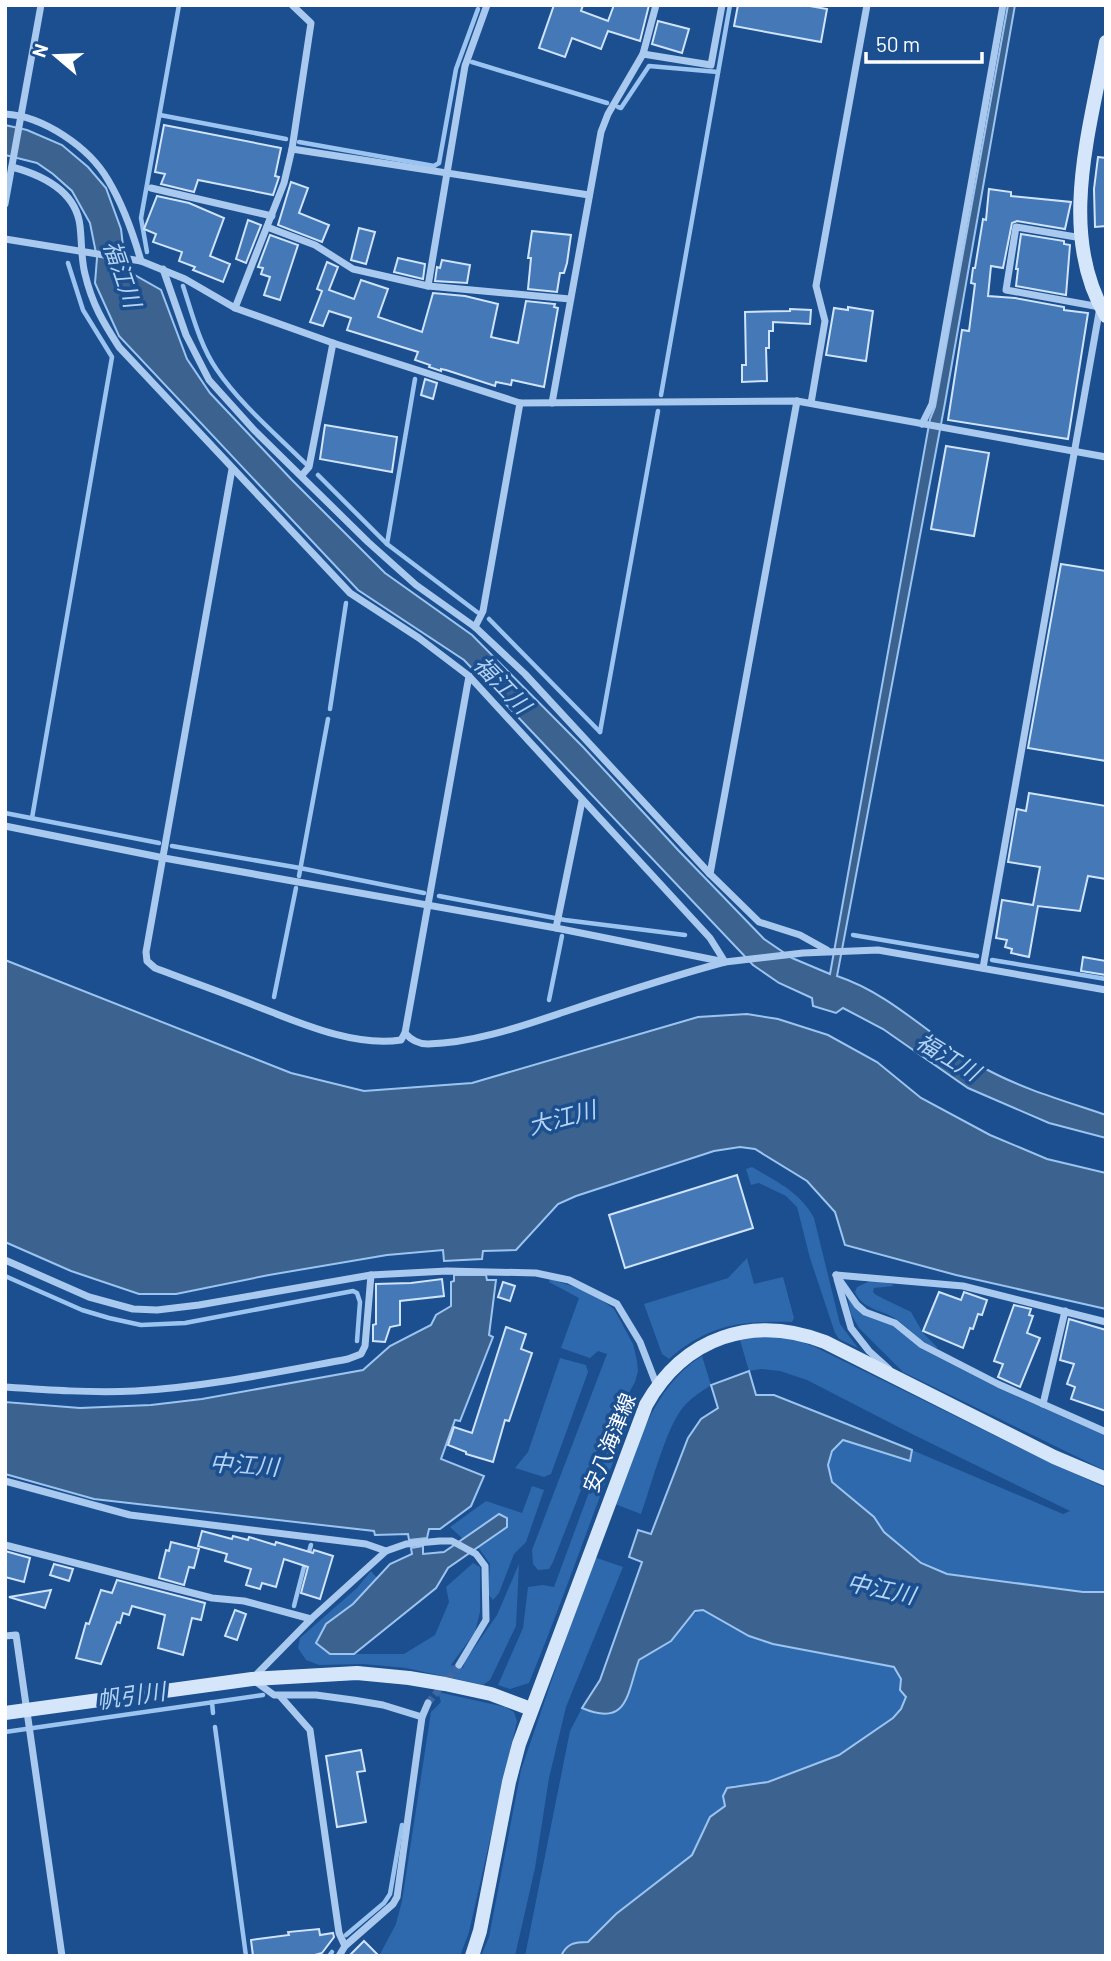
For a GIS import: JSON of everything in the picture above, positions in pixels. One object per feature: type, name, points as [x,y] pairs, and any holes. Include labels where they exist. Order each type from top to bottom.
[{"type":"main road","points":[[1103,312],[1090,284],[1080,215],[1082,174],[1106,42]]},
{"type":"main road","name":"安八海津線","points":[[472,1956],[480,1931],[509,1782],[531,1709],[637,1426],[657,1386],[681,1361],[707,1343],[726,1336],[763,1329],[784,1329],[804,1334],[1106,1479]]},
{"type":"main road","points":[[5,1713],[29,1714],[252,1679],[357,1673],[409,1678],[491,1694],[531,1709]]},
{"type":"street","points":[[5,204],[41,5]]},
{"type":"street","points":[[235,308],[284,183],[292,149],[311,23],[292,5]]},
{"type":"street","points":[[428,286],[465,66],[487,5]]},
{"type":"street","points":[[552,403],[601,132],[608,114],[643,54],[656,5]]},
{"type":"street","points":[[643,54],[711,65],[722,5]]},
{"type":"street","points":[[811,403],[825,321],[824,308],[816,286],[867,5]]},
{"type":"street","points":[[924,424],[933,404],[1003,5]]},
{"type":"street","points":[[5,114],[20,117],[65,138],[88,155],[107,178],[132,229],[139,261]]},
{"type":"street","points":[[292,149],[589,195]]},
{"type":"street","points":[[12,164],[35,173],[61,190],[72,204],[80,223],[84,272],[94,308],[119,347],[350,593],[419,638],[469,676],[710,939],[724,962]]},
{"type":"street","points":[[151,188],[272,216]]},
{"type":"street","points":[[267,227],[315,245],[352,269],[428,286],[570,299]]},
{"type":"street","points":[[983,968],[1074,453],[1103,312],[1006,290],[1016,227],[1082,237]]},
{"type":"street","points":[[5,239],[139,261],[186,279],[235,308],[333,343],[520,403],[797,401],[1106,457]]},
{"type":"street","points":[[163,269],[186,335],[209,380],[254,430],[416,585],[475,627],[526,674],[710,874],[759,922],[800,935],[830,951]]},
{"type":"street","points":[[302,475],[309,467],[333,343]]},
{"type":"street","points":[[710,874],[797,401]]},
{"type":"street","points":[[475,627],[483,611],[520,403]]},
{"type":"street","points":[[232,469],[146,951],[147,961],[155,968],[296,1021],[342,1035],[385,1042],[401,1040],[405,1033],[430,904],[469,676]]},
{"type":"street","points":[[557,926],[582,801]]},
{"type":"street","points":[[5,826],[164,858],[557,926],[724,962],[848,949],[878,950],[1106,990]]},
{"type":"street","points":[[405,1033],[411,1040],[425,1044],[460,1040],[521,1026],[724,962]]},
{"type":"street","points":[[5,1260],[89,1297],[133,1309],[157,1310],[199,1306],[371,1275],[447,1271],[536,1273],[569,1280],[617,1304],[640,1342],[657,1386]]},
{"type":"street","points":[[5,1387],[81,1392],[135,1391],[207,1384],[348,1359],[361,1354],[365,1346],[371,1275]]},
{"type":"street","points":[[836,1275],[963,1286],[1106,1322]]},
{"type":"street","points":[[836,1275],[850,1328],[869,1351],[900,1379]]},
{"type":"street","points":[[836,1275],[865,1312],[895,1323],[922,1345],[1106,1432]]},
{"type":"street","points":[[1043,1404],[1065,1311]]},
{"type":"street","points":[[5,1481],[130,1516],[366,1544],[386,1551]]},
{"type":"street","points":[[422,1717],[383,1705],[353,1700],[316,1695],[274,1695],[252,1679],[386,1551],[406,1544],[452,1541],[476,1554],[485,1566],[486,1620],[459,1665]]},
{"type":"street","points":[[5,1545],[212,1598],[244,1601],[312,1619]]},
{"type":"street","points":[[5,1636],[16,1635],[61,1956]]},
{"type":"street","points":[[280,1696],[310,1730],[339,1933],[345,1946]]},
{"type":"street","points":[[338,1956],[345,1946],[393,1904],[397,1897],[422,1717],[428,1703]]},
{"type":"shaded area","points":[[752,1167],[779,1183],[809,1209],[814,1218],[840,1324],[858,1348],[839,1339],[835,1333],[810,1258],[797,1207],[786,1196],[759,1183],[751,1185],[746,1169]]},
{"type":"shaded area","points":[[747,1258],[754,1284],[783,1277],[794,1318],[792,1322],[757,1322],[726,1327],[698,1338],[669,1359],[662,1354],[644,1304],[728,1278]]},
{"type":"shaded area","points":[[550,1279],[590,1292],[614,1309],[633,1344],[638,1371],[635,1382],[595,1454],[553,1562],[549,1569],[538,1570],[533,1564],[532,1550],[607,1354],[598,1351],[590,1358],[561,1348],[579,1298],[549,1282]]},
{"type":"shaded area","points":[[872,1280],[892,1284],[893,1286],[874,1288],[873,1292],[911,1312],[936,1349],[896,1319],[868,1306],[858,1298],[855,1292],[857,1287]]},
{"type":"shaded area","points":[[850,1298],[856,1307],[895,1326],[922,1349],[998,1388],[1106,1436],[1106,1471],[903,1372],[859,1328],[851,1314]]},
{"type":"shaded area","points":[[761,1336],[796,1340],[815,1347],[1106,1488],[1106,1592],[1083,1592],[947,1574],[921,1563],[884,1532],[874,1517],[831,1482],[828,1465],[832,1451],[843,1440],[910,1461],[912,1450],[1063,1514],[1070,1511],[807,1380],[780,1371],[749,1371],[740,1340]]},
{"type":"shaded area","points":[[702,1356],[711,1385],[688,1402],[675,1420],[641,1514],[615,1504],[638,1442],[658,1403],[684,1369]]},
{"type":"shaded area","points":[[560,1358],[586,1365],[588,1372],[551,1474],[544,1477],[515,1468],[528,1452]]},
{"type":"shaded area","points":[[639,1398],[529,1683],[510,1689],[498,1685],[523,1628],[528,1587],[554,1587],[598,1468]]},
{"type":"shaded area","points":[[532,1486],[544,1490],[526,1542],[514,1554],[499,1593],[493,1600],[488,1594],[490,1564],[478,1547],[506,1527],[499,1514],[463,1539],[450,1527],[486,1501],[522,1513]]},
{"type":"shaded area","points":[[594,1557],[623,1567],[566,1707],[549,1778],[535,1868],[515,1956],[481,1956],[489,1937],[521,1770]]},
{"type":"shaded area","points":[[473,1563],[480,1567],[480,1612],[475,1632],[451,1665],[463,1668],[497,1615],[519,1564],[516,1626],[490,1680],[483,1685],[406,1668],[363,1664],[319,1665],[306,1660],[298,1648],[300,1638],[357,1588],[371,1571],[377,1578],[353,1604],[326,1624],[330,1654],[404,1654],[435,1635],[449,1602],[446,1587]]},
{"type":"shaded area","points":[[703,1610],[730,1626],[773,1644],[894,1667],[901,1679],[902,1693],[906,1697],[898,1712],[881,1728],[831,1758],[776,1780],[752,1785],[734,1785],[725,1806],[710,1818],[692,1855],[616,1914],[588,1942],[563,1950],[561,1956],[525,1956],[570,1731],[582,1708],[594,1713],[642,1659],[670,1641],[690,1618]]},
{"type":"shaded area","points":[[438,1692],[505,1707],[514,1712],[517,1721],[469,1932],[460,1956],[379,1956],[396,1924],[402,1901],[431,1712],[441,1702]]},
{"type":"water","name":"福江川","points":[[1008,5],[1015,5],[945,403],[837,976],[877,994],[984,1068],[1028,1088],[1106,1115],[1106,1138],[1049,1123],[968,1088],[883,1029],[843,1008],[836,1013],[813,1006],[812,998],[779,983],[753,965],[464,660],[358,590],[119,336],[95,283],[97,258],[90,223],[72,191],[37,163],[5,155],[5,125],[27,130],[62,145],[88,167],[106,188],[121,229],[125,263],[133,274],[161,290],[187,359],[210,393],[385,573],[472,635],[583,747],[764,939],[792,958],[830,974]]},
{"type":"water","name":"大江川","points":[[5,960],[291,1073],[364,1091],[472,1083],[698,1017],[747,1014],[778,1019],[828,1035],[877,1062],[921,1098],[990,1135],[1047,1159],[1106,1173],[1106,1309],[956,1275],[845,1245],[835,1212],[807,1181],[755,1149],[740,1147],[714,1151],[576,1196],[558,1204],[516,1250],[483,1251],[482,1259],[444,1261],[443,1250],[387,1255],[176,1294],[139,1294],[71,1271],[5,1242]]},
{"type":"water","name":"中江川","points":[[454,1275],[486,1275],[487,1280],[496,1280],[489,1335],[493,1337],[460,1421],[455,1420],[441,1459],[484,1476],[471,1506],[440,1529],[429,1529],[427,1538],[409,1540],[408,1534],[375,1535],[374,1531],[94,1499],[5,1474],[5,1402],[80,1408],[151,1405],[202,1399],[363,1370],[390,1346],[431,1325],[436,1315],[451,1306],[451,1282],[454,1281]]},
{"type":"water","name":"中江川","points":[[749,1371],[756,1395],[774,1395],[912,1450],[910,1461],[843,1440],[832,1451],[828,1465],[832,1482],[874,1517],[884,1532],[921,1563],[947,1574],[1083,1592],[1106,1592],[1106,1956],[561,1956],[572,1944],[588,1942],[616,1914],[692,1855],[710,1817],[725,1806],[723,1796],[727,1788],[768,1782],[839,1755],[893,1718],[906,1697],[900,1690],[901,1679],[894,1667],[773,1644],[749,1636],[703,1610],[695,1611],[671,1641],[639,1660],[628,1695],[618,1710],[597,1713],[582,1708],[600,1680],[642,1562],[629,1557],[638,1530],[651,1534],[688,1438],[701,1419],[718,1408],[711,1385]]},
{"type":"water","points":[[499,1514],[507,1518],[507,1527],[448,1568],[436,1588],[354,1654],[330,1654],[316,1643],[326,1624],[353,1604],[390,1564],[412,1554],[411,1548],[423,1546],[423,1554],[444,1552]]},
{"type":"building","points":[[554,5],[583,5],[581,11],[608,21],[614,5],[649,5],[640,41],[608,31],[601,49],[572,38],[565,57],[539,48]]},
{"type":"building","points":[[738,5],[804,5],[827,9],[821,42],[734,26]]},
{"type":"building","points":[[658,21],[689,29],[682,53],[652,44]]},
{"type":"building","points":[[164,125],[281,148],[275,176],[279,177],[273,195],[198,180],[194,192],[161,184],[165,174],[155,172]]},
{"type":"building","points":[[1098,157],[1106,158],[1106,226],[1095,227],[1094,189]]},
{"type":"building","points":[[291,182],[308,188],[299,213],[329,225],[322,242],[278,225]]},
{"type":"building","points":[[989,189],[1011,192],[1011,196],[1071,202],[1065,229],[1017,221],[1012,223],[1003,268],[991,266],[988,296],[1015,298],[1088,313],[1068,439],[948,420],[962,330],[969,331],[975,284],[971,283],[973,268],[983,219],[986,220]]},
{"type":"building","points":[[157,196],[189,203],[224,218],[210,256],[230,264],[223,282],[179,261],[182,252],[153,242],[156,234],[144,229]]},
{"type":"building","points":[[248,220],[261,225],[246,263],[236,259]]},
{"type":"building","points":[[359,228],[375,232],[366,264],[351,260]]},
{"type":"building","points":[[532,231],[571,235],[567,263],[564,273],[560,273],[557,292],[528,289],[531,258],[528,258]]},
{"type":"building","points":[[1021,234],[1064,241],[1064,244],[1070,245],[1066,295],[1016,286]]},
{"type":"building","points":[[270,235],[298,245],[280,300],[264,295],[270,277],[261,274],[263,268],[258,267]]},
{"type":"building","points":[[398,258],[425,264],[423,279],[394,272]]},
{"type":"building","points":[[442,260],[470,265],[467,283],[435,281],[437,267],[440,268]]},
{"type":"building","points":[[327,262],[338,267],[329,290],[354,299],[361,280],[388,289],[378,317],[422,332],[433,293],[465,296],[498,304],[491,337],[518,343],[526,301],[555,304],[554,307],[558,308],[544,387],[512,380],[511,385],[496,382],[495,386],[429,367],[430,365],[415,360],[418,352],[347,330],[351,318],[329,311],[323,326],[310,322],[322,291],[317,289]]},
{"type":"building","points":[[848,307],[873,311],[866,361],[826,355],[834,308],[848,310]]},
{"type":"building","points":[[811,310],[810,324],[773,322],[773,331],[769,331],[769,348],[766,348],[767,381],[742,382],[742,365],[746,365],[745,312]]},
{"type":"building","points":[[425,379],[437,383],[433,399],[421,395]]},
{"type":"building","points":[[325,425],[397,437],[392,472],[320,459]]},
{"type":"building","points":[[946,446],[989,453],[974,536],[931,529]]},
{"type":"building","points":[[1061,564],[1106,571],[1106,761],[1028,748]]},
{"type":"building","points":[[1029,793],[1106,806],[1106,879],[1088,876],[1080,911],[1038,906],[1029,957],[1011,953],[1012,949],[1005,947],[1007,940],[996,938],[1002,900],[1033,905],[1040,867],[1008,862],[1017,809],[1026,811]]},
{"type":"building","points":[[1083,957],[1106,961],[1106,975],[1081,971]]},
{"type":"building","points":[[737,1175],[753,1228],[625,1268],[609,1215]]},
{"type":"building","points":[[442,1279],[444,1296],[400,1301],[400,1325],[390,1327],[385,1342],[373,1341],[373,1325],[376,1324],[376,1284]]},
{"type":"building","points":[[503,1282],[515,1286],[510,1301],[498,1297]]},
{"type":"building","points":[[939,1292],[961,1300],[964,1292],[987,1300],[982,1315],[978,1314],[973,1329],[970,1328],[963,1348],[923,1331]]},
{"type":"building","points":[[1014,1305],[1031,1309],[1029,1315],[1033,1316],[1027,1333],[1040,1338],[1020,1387],[998,1377],[1003,1364],[994,1361]]},
{"type":"building","points":[[1069,1319],[1106,1330],[1106,1411],[1071,1399],[1075,1387],[1067,1384],[1074,1364],[1060,1360]]},
{"type":"building","points":[[506,1327],[526,1334],[521,1349],[532,1353],[509,1421],[505,1420],[493,1462],[448,1445],[454,1427],[472,1433]]},
{"type":"building","points":[[202,1531],[232,1539],[233,1536],[248,1540],[249,1537],[275,1545],[276,1542],[333,1556],[320,1599],[301,1593],[308,1567],[284,1559],[276,1587],[262,1583],[260,1589],[246,1585],[251,1569],[225,1561],[227,1554],[198,1546]]},
{"type":"building","points":[[171,1542],[199,1549],[194,1568],[189,1567],[184,1585],[159,1578],[166,1550],[169,1551]]},
{"type":"building","points":[[5,1551],[30,1558],[24,1582],[5,1577]]},
{"type":"building","points":[[54,1564],[73,1569],[69,1581],[50,1575]]},
{"type":"building","points":[[117,1580],[205,1603],[201,1620],[192,1618],[183,1655],[158,1648],[165,1615],[132,1606],[129,1615],[123,1613],[120,1623],[117,1622],[101,1664],[76,1658],[86,1623],[89,1624],[101,1590],[112,1593]]},
{"type":"building","points":[[51,1590],[45,1608],[9,1597]]},
{"type":"building","points":[[235,1610],[246,1614],[237,1640],[225,1636]]},
{"type":"building","points":[[361,1750],[365,1771],[357,1772],[366,1822],[337,1827],[326,1756]]},
{"type":"building","points":[[319,1929],[320,1935],[333,1933],[334,1937],[322,1953],[311,1956],[253,1956],[251,1940]]},
{"type":"building","points":[[364,1941],[379,1956],[349,1956]]},
{"type":"waterway","points":[[147,252],[141,218],[179,5]]},
{"type":"waterway","points":[[661,395],[730,5]]},
{"type":"waterway","points":[[299,142],[434,166],[439,163],[456,69],[478,9]]},
{"type":"waterway","points":[[472,62],[607,103]]},
{"type":"waterway","points":[[618,107],[621,108],[649,66],[718,72]]},
{"type":"waterway","points":[[160,115],[286,139]]},
{"type":"waterway","points":[[32,818],[112,357],[83,310],[68,263]]},
{"type":"waterway","points":[[183,286],[201,340],[217,370],[248,407],[306,464]]},
{"type":"waterway","points":[[387,544],[415,379]]},
{"type":"waterway","points":[[600,732],[658,411]]},
{"type":"waterway","points":[[318,475],[387,544],[477,612]]},
{"type":"waterway","points":[[330,709],[346,603]]},
{"type":"waterway","points":[[489,619],[600,732]]},
{"type":"waterway","points":[[299,876],[328,719]]},
{"type":"waterway","points":[[5,813],[159,843]]},
{"type":"waterway","points":[[172,846],[424,893]]},
{"type":"waterway","points":[[274,997],[296,888]]},
{"type":"waterway","points":[[439,896],[565,920],[685,935]]},
{"type":"waterway","points":[[853,935],[977,956]]},
{"type":"waterway","points":[[549,1000],[562,936]]},
{"type":"waterway","points":[[992,960],[1106,979]]},
{"type":"waterway","points":[[5,1276],[82,1310],[141,1325],[185,1323],[353,1291],[357,1293],[360,1302],[357,1341]]},
{"type":"waterway","points":[[308,1555],[311,1545]]},
{"type":"waterway","points":[[294,1606],[305,1563]]},
{"type":"waterway","name":"帆引川","points":[[5,1732],[263,1695]]},
{"type":"waterway","points":[[212,1702],[213,1713]]},
{"type":"waterway","points":[[215,1727],[246,1956]]},
{"type":"waterway","points":[[346,1935],[384,1903],[390,1894],[402,1825]]},
{"type":"waterway","points":[[329,1956],[332,1952]]},
{"type":"tunnel","points":[[428,1703],[459,1665]]}]
